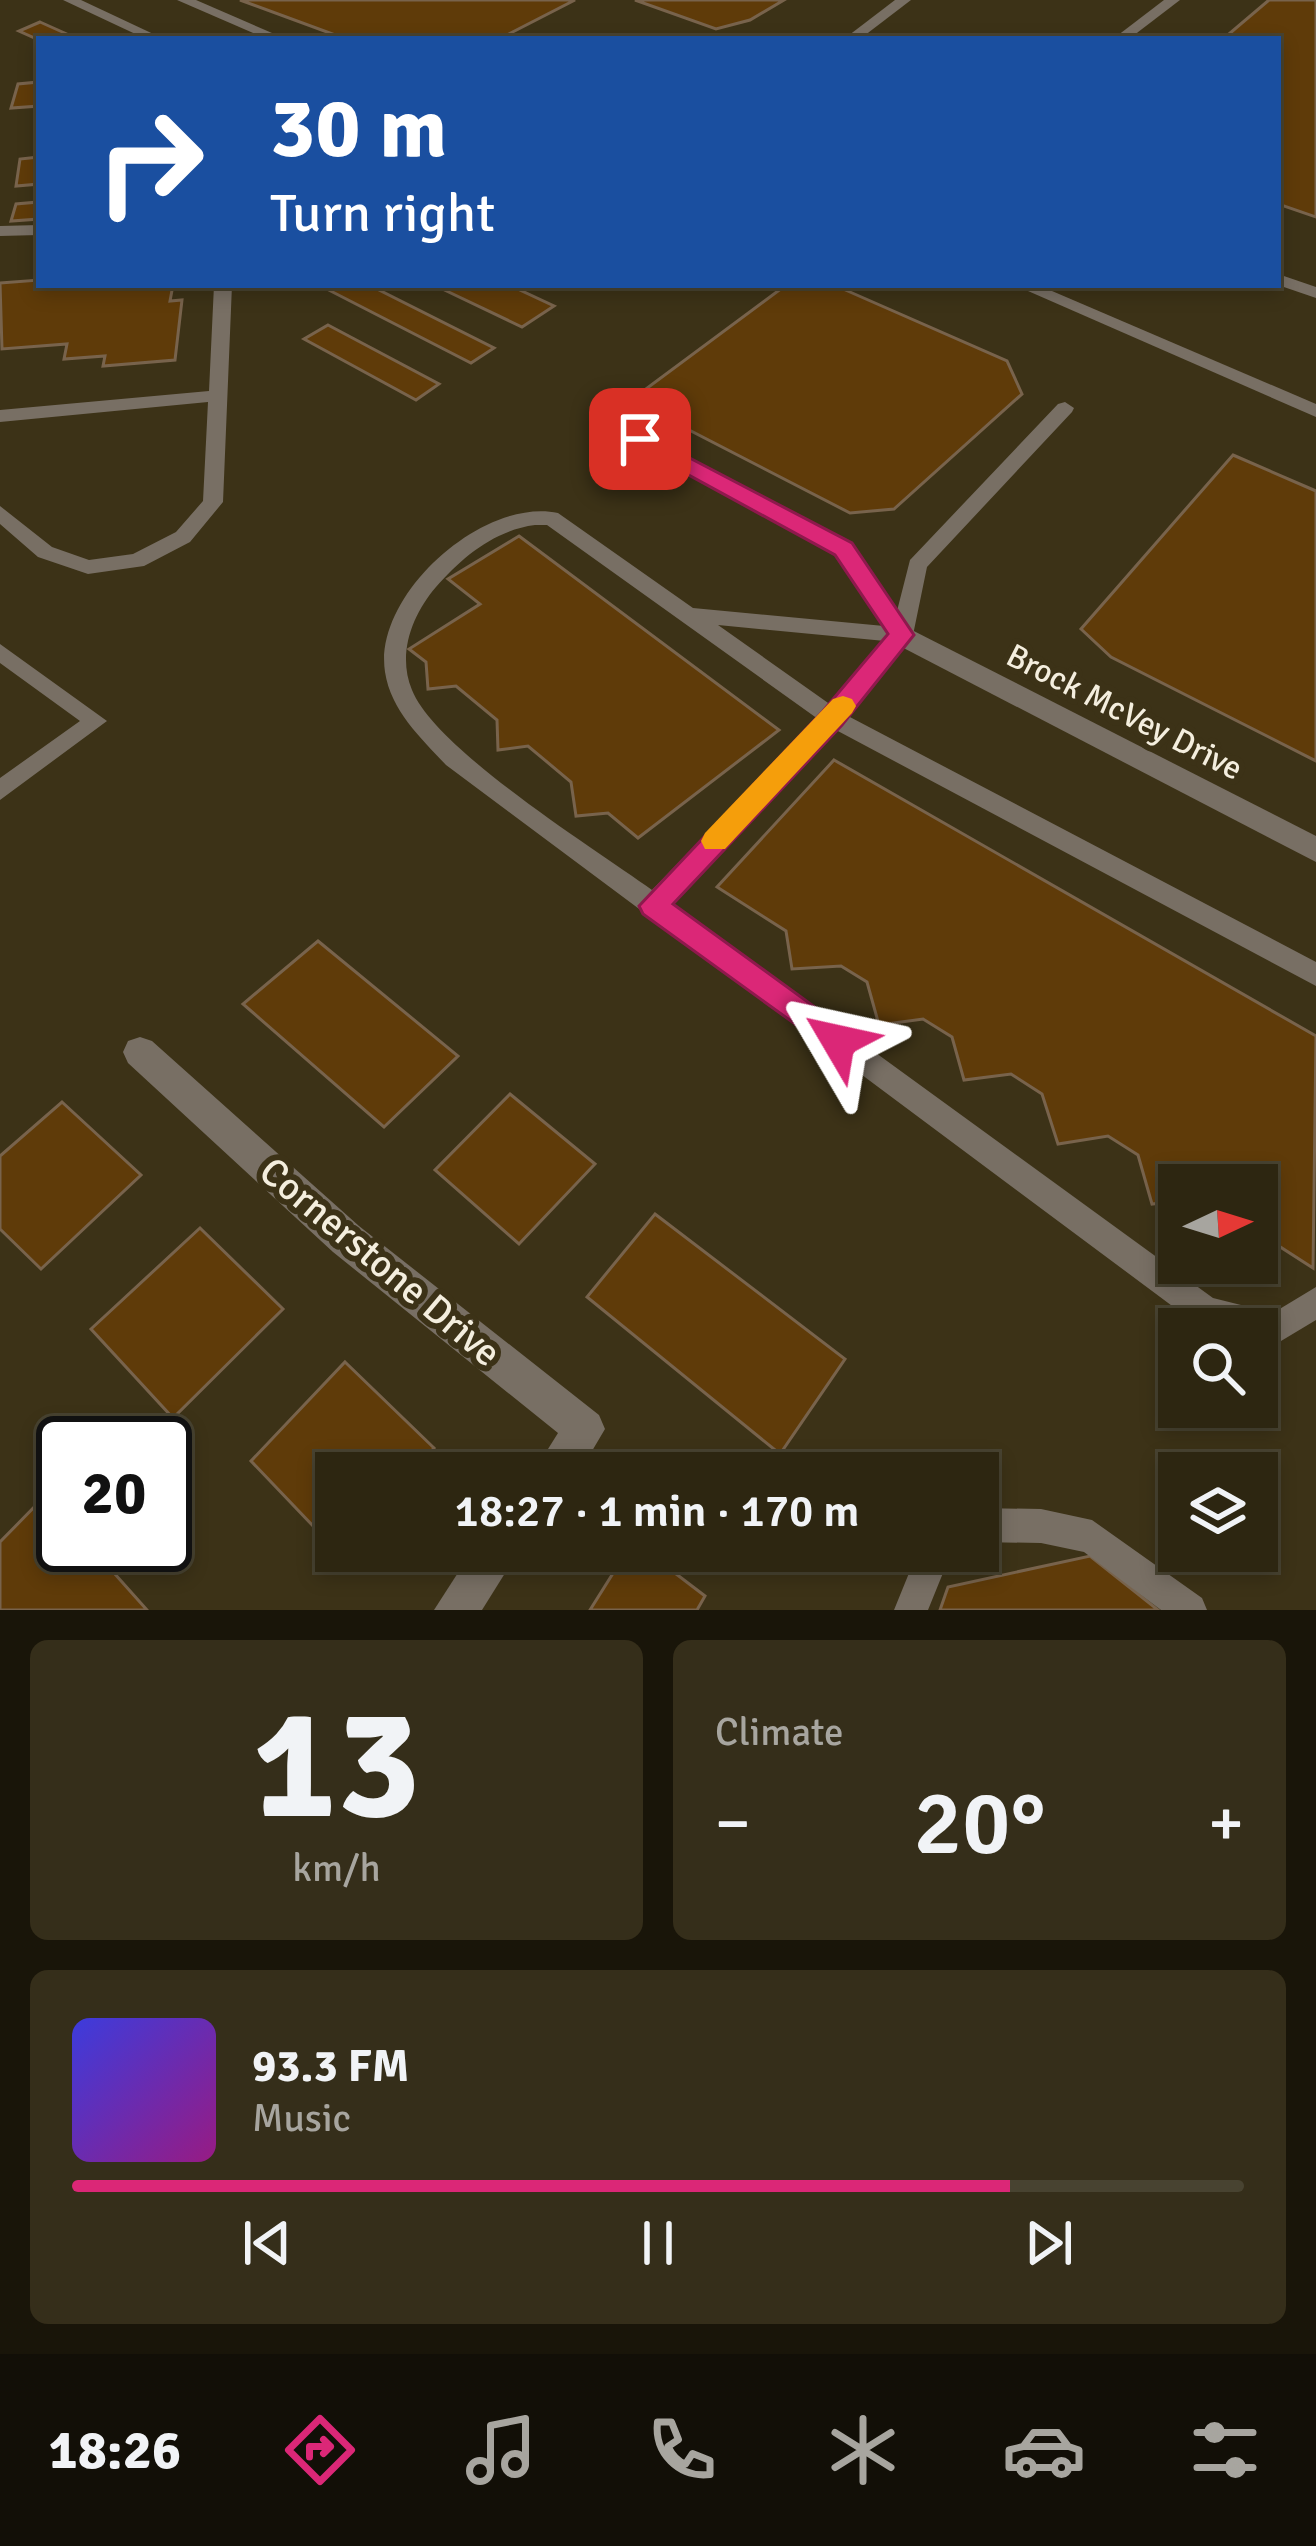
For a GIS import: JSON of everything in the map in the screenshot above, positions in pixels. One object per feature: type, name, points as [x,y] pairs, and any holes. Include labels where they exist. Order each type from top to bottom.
[{"type":"street","name":"Brock McVey Drive","points":[[902,635],[1316,850]]},
{"type":"street","name":"Cornerstone Drive","points":[[140,1052],[346,1239],[585,1429],[569,1452]]},
{"type":"street","points":[[456,1610],[483,1572]]},
{"type":"lane","points":[[70,0],[151,36]]},
{"type":"lane","points":[[184,0],[272,36]]},
{"type":"lane","points":[[855,36],[904,0]]},
{"type":"lane","points":[[1124,36],[1173,0]]},
{"type":"lane","points":[[0,231],[36,230]]},
{"type":"lane","points":[[1281,280],[1316,293]]},
{"type":"lane","points":[[0,513],[45,552],[88,568],[137,561],[183,537],[212,502],[223,288]]},
{"type":"lane","points":[[1031,288],[1316,410]]},
{"type":"lane","points":[[0,416],[218,396]]},
{"type":"lane","points":[[653,906],[832,718],[902,635],[917,565],[1065,408]]},
{"type":"lane","points":[[599,417],[843,549],[902,635]]},
{"type":"lane","points":[[1316,975],[832,718],[550,518],[521,517],[487,529],[420,585],[396,633],[397,670],[408,706],[454,759],[1206,1312],[1276,1329],[1316,1302]]},
{"type":"lane","points":[[687,615],[902,635]]},
{"type":"lane","points":[[0,652],[96,721],[0,790]]},
{"type":"lane","points":[[999,1525],[1041,1526],[1092,1537],[1190,1610]]},
{"type":"lane","points":[[911,1610],[927,1572]]},
{"type":"building","points":[[240,0],[575,0],[505,36],[338,36]]},
{"type":"building","points":[[635,0],[784,0],[750,20],[716,29]]},
{"type":"building","points":[[1269,0],[1316,0],[1316,217],[1281,205],[1281,36],[1227,36]]},
{"type":"building","points":[[40,22],[71,36],[36,39],[19,31]]},
{"type":"building","points":[[36,82],[36,106],[11,108],[18,84]]},
{"type":"building","points":[[36,157],[36,184],[16,186],[20,159]]},
{"type":"building","points":[[36,202],[36,219],[11,221],[16,204]]},
{"type":"building","points":[[36,280],[36,288],[172,288],[170,301],[182,300],[175,360],[103,366],[105,356],[64,359],[67,344],[2,349],[0,283]]},
{"type":"building","points":[[325,288],[375,288],[494,348],[471,363]]},
{"type":"building","points":[[440,288],[515,288],[554,306],[522,327]]},
{"type":"building","points":[[782,288],[841,288],[1007,361],[1022,394],[894,509],[850,513],[631,400]]},
{"type":"building","points":[[328,325],[439,384],[416,400],[304,339]]},
{"type":"building","points":[[1233,455],[1316,491],[1316,761],[1111,657],[1081,629]]},
{"type":"building","points":[[519,536],[779,730],[638,838],[608,813],[576,816],[571,782],[528,746],[498,750],[497,720],[456,686],[428,689],[426,662],[409,649],[480,604],[448,579]]},
{"type":"building","points":[[834,760],[1316,1036],[1313,1268],[1278,1246],[1278,1164],[1158,1164],[1158,1203],[1152,1204],[1138,1155],[1108,1136],[1058,1144],[1042,1094],[1011,1074],[964,1080],[952,1037],[923,1019],[879,1025],[867,982],[841,966],[792,969],[786,931],[717,887]]},
{"type":"building","points":[[318,941],[458,1056],[384,1127],[243,1004]]},
{"type":"building","points":[[510,1094],[595,1164],[519,1244],[435,1170]]},
{"type":"building","points":[[62,1102],[141,1175],[41,1269],[0,1229],[0,1156]]},
{"type":"building","points":[[655,1214],[845,1359],[778,1452],[587,1297]]},
{"type":"building","points":[[200,1228],[283,1309],[175,1416],[91,1329]]},
{"type":"building","points":[[345,1362],[434,1448],[430,1452],[315,1452],[315,1528],[251,1461]]},
{"type":"building","points":[[36,1505],[36,1572],[113,1572],[147,1610],[0,1610],[0,1542]]},
{"type":"building","points":[[1090,1556],[1158,1610],[940,1610],[948,1587]]},
{"type":"building","points":[[614,1572],[674,1572],[705,1596],[697,1610],[590,1610]]},
{"type":"slow traffic","points":[[715,841],[843,706]]},
{"type":"route","points":[[640,439],[843,549],[902,635],[832,718],[653,906],[838,1041]]}]
